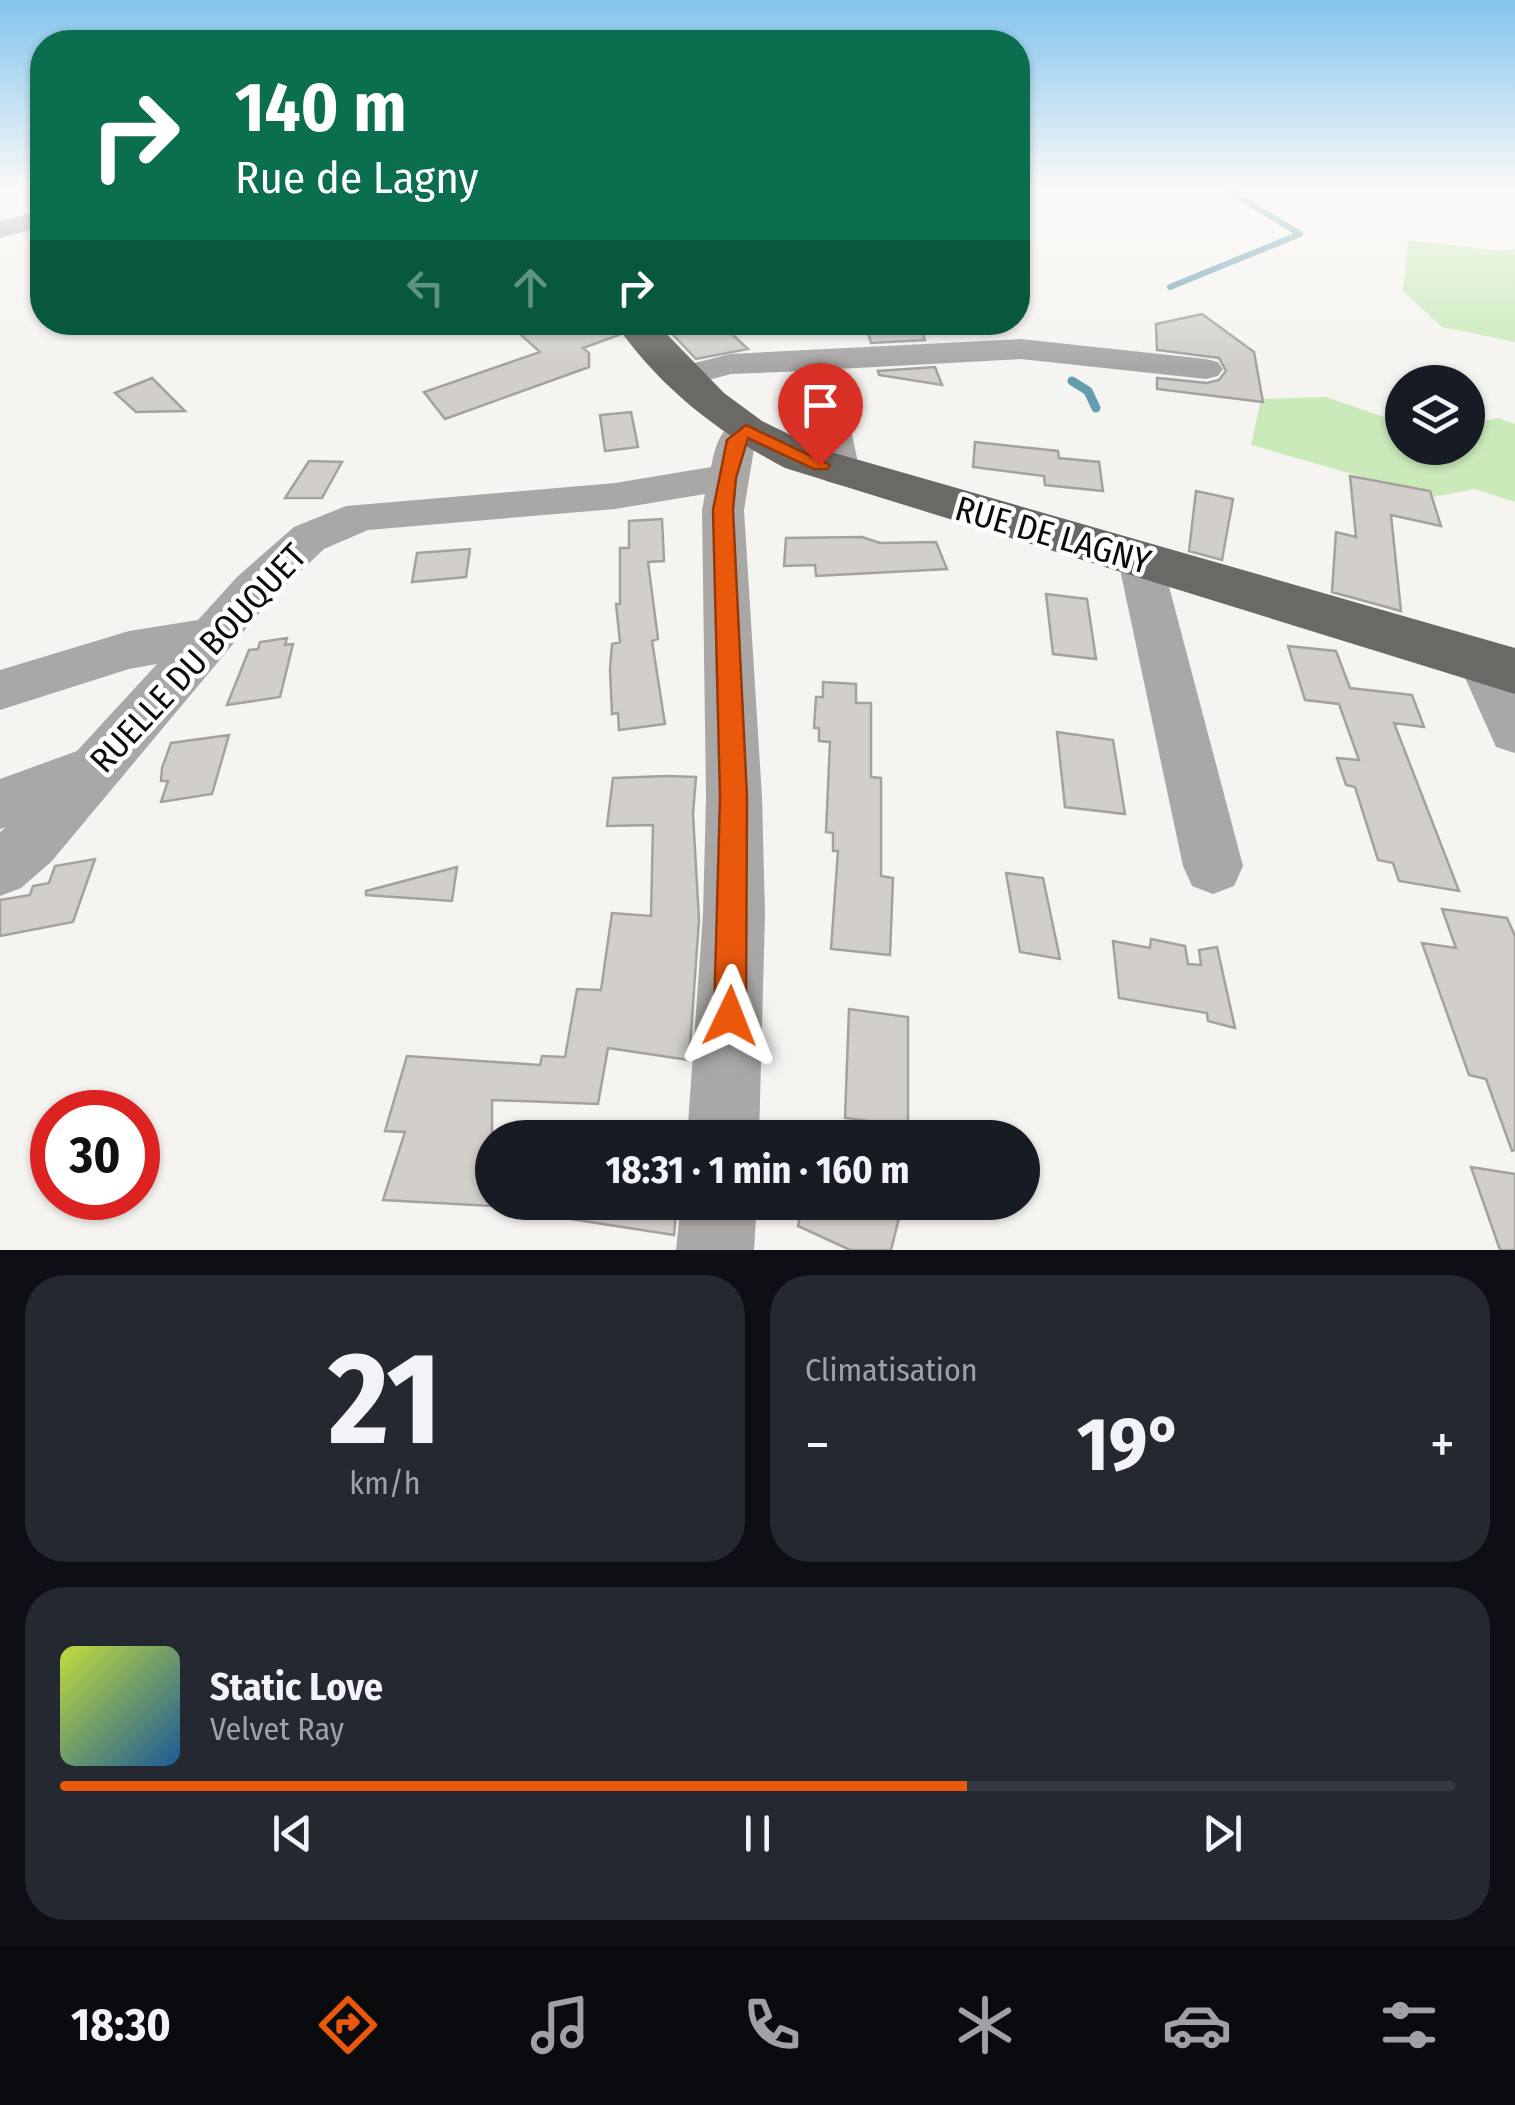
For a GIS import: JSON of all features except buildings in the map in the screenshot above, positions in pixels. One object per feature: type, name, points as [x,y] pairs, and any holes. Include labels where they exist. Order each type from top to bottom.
[{"type":"main road","name":"RUE DE LAGNY","points":[[646,335],[683,376],[736,454],[801,458],[1499,667]]},
{"type":"street","points":[[683,376],[730,364],[1021,349],[1094,354],[1206,370]]},
{"type":"street","points":[[820,360],[840,472]]},
{"type":"street","points":[[724,1120],[734,894],[723,510],[736,454]]},
{"type":"street","name":"RUELLE DU BOUQUET","points":[[0,868],[30,843],[253,589],[309,538],[361,516],[615,496],[736,454]]},
{"type":"street","points":[[1140,560],[1213,866]]},
{"type":"street","points":[[0,690],[129,650],[210,636]]},
{"type":"street","points":[[1499,667],[1515,731]]},
{"type":"street","points":[[0,804],[95,768]]},
{"type":"street","points":[[715,1250],[718,1220]]},
{"type":"green space","points":[[1407,248],[1515,249],[1515,342],[1442,327],[1403,291]]},
{"type":"green space","points":[[1326,397],[1385,417],[1385,465],[1485,465],[1485,421],[1498,418],[1515,424],[1515,502],[1475,489],[1433,497],[1251,445],[1261,399]]},
{"type":"waterway","points":[[1170,287],[1265,248]]},
{"type":"waterway","points":[[1072,381],[1088,391],[1096,408]]},
{"type":"route","points":[[730,1016],[734,797],[723,510],[726,478],[736,440],[746,430],[820,465]]}]
